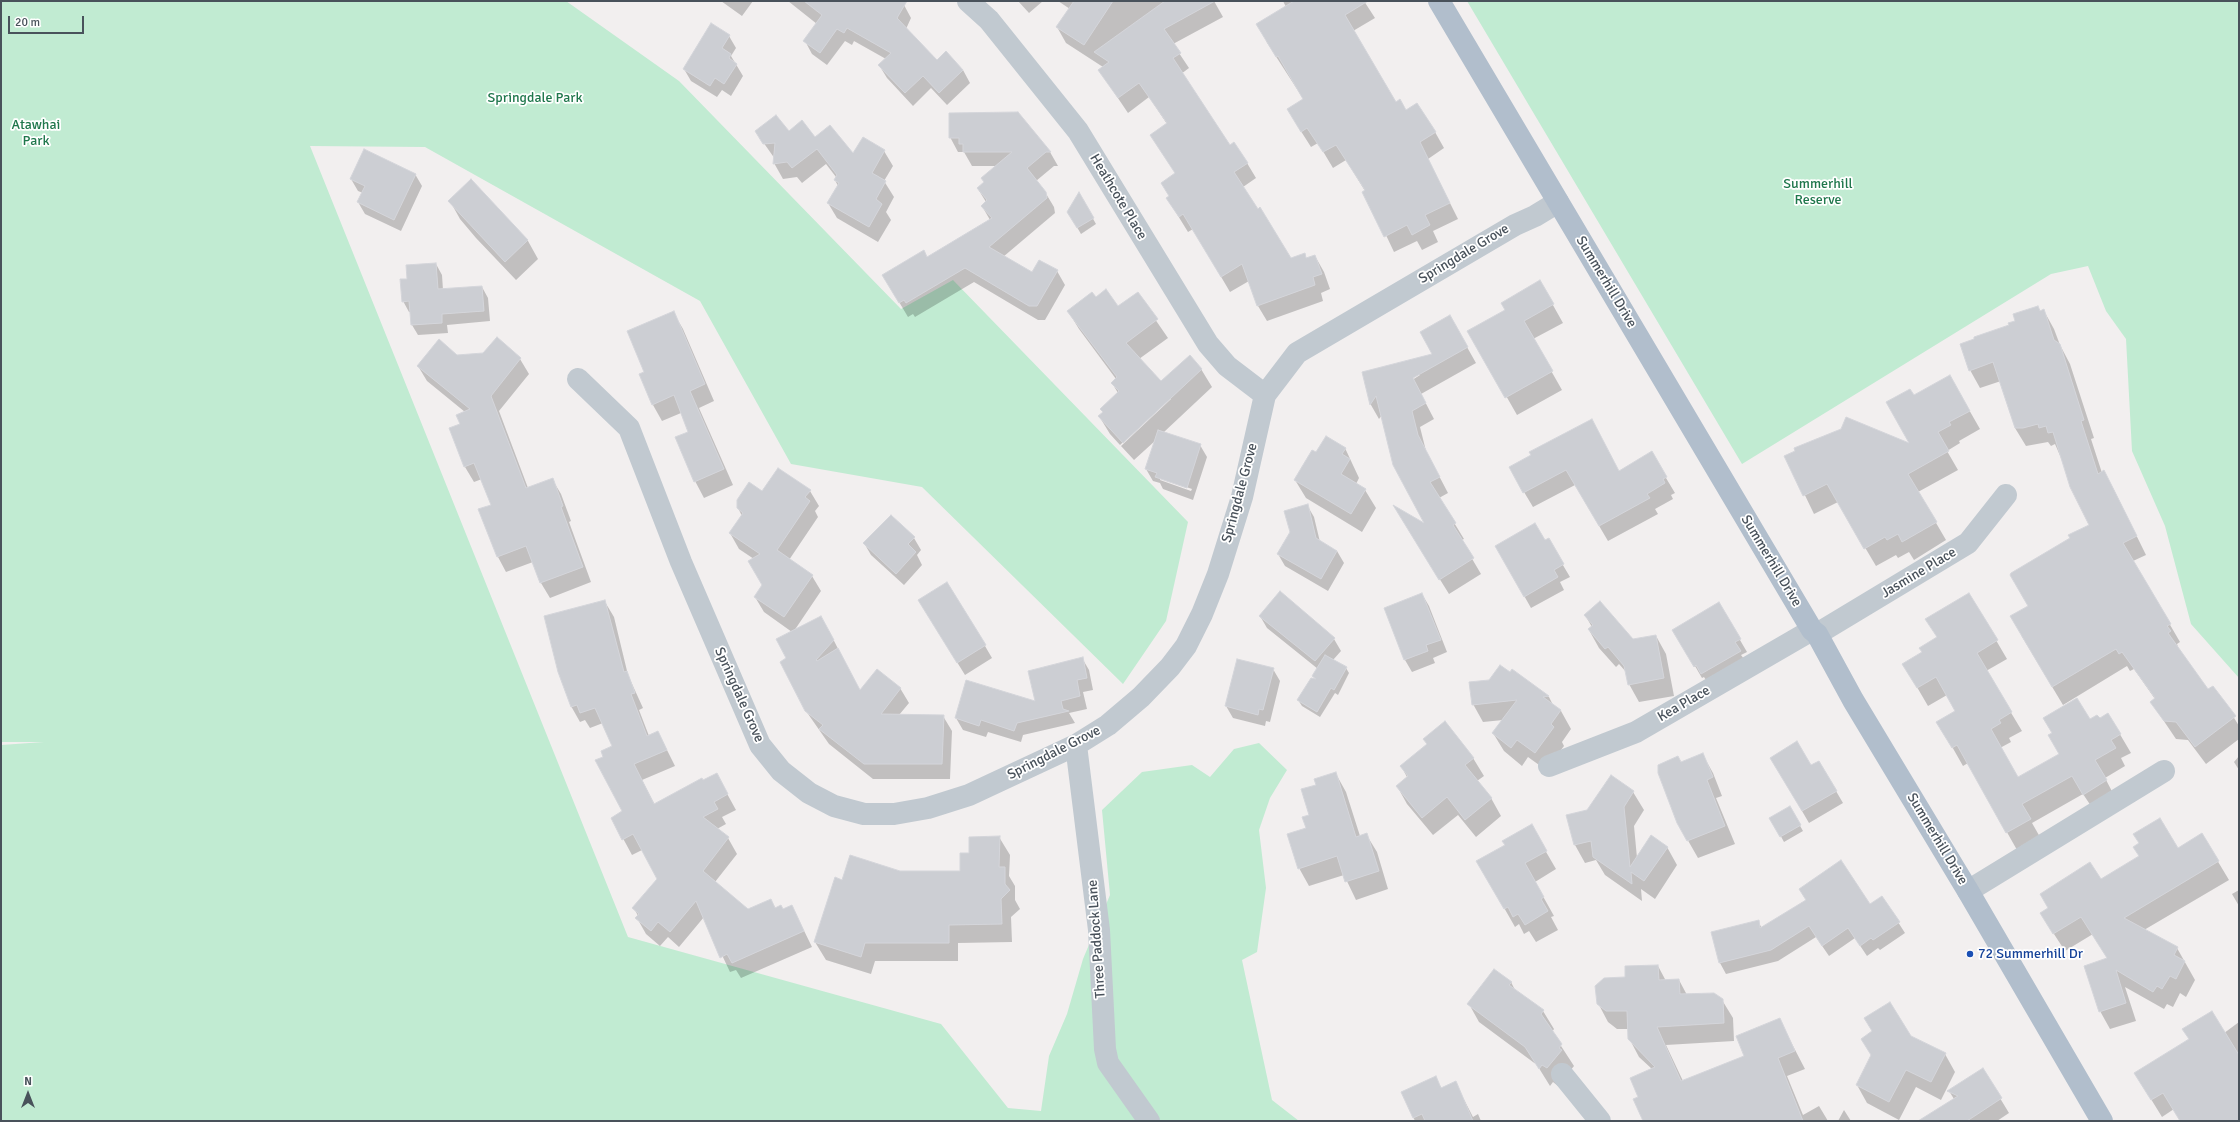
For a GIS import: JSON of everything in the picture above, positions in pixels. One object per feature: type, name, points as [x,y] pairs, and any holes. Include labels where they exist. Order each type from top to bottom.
[{"type":"main road","name":"Summerhill Drive","points":[[1439,1],[1815,632],[1853,700],[1968,891],[2102,1121]]},
{"type":"street","name":"Heathcote Place","points":[[968,1],[989,20],[1078,131],[1208,344],[1227,366],[1265,395]]},
{"type":"street","name":"Springdale Grove","points":[[578,379],[629,428],[681,562],[760,745],[782,771],[809,794],[834,806],[864,814],[894,814],[928,808],[969,795],[1076,745],[1108,725],[1141,697],[1186,646],[1202,614],[1218,574],[1242,497],[1265,395],[1296,353],[1514,225],[1535,216],[1558,202]]},
{"type":"street","name":"Jasmine Place","points":[[1815,632],[1968,543],[2006,495]]},
{"type":"street","name":"Kea Place","points":[[1549,766],[1636,732],[1815,632]]},
{"type":"street","name":"Three Paddock Lane","points":[[1076,745],[1099,930],[1105,1049],[1108,1063],[1149,1121]]},
{"type":"street","points":[[1968,891],[2164,771]]},
{"type":"street","points":[[1562,1074],[1600,1121]]},
{"type":"green space","points":[[1,1],[566,1],[679,81],[901,309],[953,280],[1188,522],[1166,621],[1123,684],[922,487],[791,464],[700,301],[425,147],[310,146],[628,937],[941,1024],[1008,1108],[1041,1111],[1049,1056],[1067,1014],[1083,959],[1110,895],[1102,810],[1142,772],[1192,765],[1210,777],[1234,749],[1259,743],[1287,770],[1270,798],[1259,830],[1266,888],[1257,952],[1242,960],[1272,1100],[1299,1121],[1,1121],[1,745],[44,742],[1,742]]},
{"type":"green space","name":"Summerhill Reserve","points":[[1467,1],[2239,1],[2239,678],[2191,624],[2165,526],[2132,451],[2126,339],[2106,311],[2088,266],[2051,274],[1742,464]]},
{"type":"building","points":[[804,1],[907,1],[897,18],[937,60],[946,51],[963,70],[939,93],[923,76],[905,93],[878,65],[891,53],[847,28],[844,33],[837,29],[820,53],[803,41],[822,15]]},
{"type":"building","points":[[1074,1],[1113,1],[1084,45],[1056,27]]},
{"type":"building","points":[[1165,1],[1215,1],[1164,29],[1181,53],[1173,58],[1230,145],[1234,142],[1248,163],[1234,172],[1258,209],[1260,207],[1291,258],[1305,253],[1306,258],[1315,255],[1322,274],[1313,277],[1315,285],[1257,306],[1242,264],[1221,277],[1183,214],[1179,217],[1166,198],[1169,196],[1161,183],[1175,173],[1150,135],[1167,123],[1139,83],[1118,98],[1098,70],[1109,62],[1094,52]]},
{"type":"building","points":[[1294,1],[1368,1],[1345,15],[1396,102],[1400,99],[1406,110],[1417,103],[1436,132],[1420,142],[1450,203],[1425,215],[1430,225],[1412,235],[1407,225],[1384,237],[1362,192],[1365,190],[1336,145],[1323,152],[1307,128],[1301,132],[1287,109],[1303,99],[1278,56],[1276,57],[1256,24]]},
{"type":"building","points":[[711,23],[730,35],[722,48],[731,54],[729,58],[737,64],[724,84],[715,78],[710,86],[683,69]]},
{"type":"building","points":[[1018,112],[1051,152],[1046,152],[1027,168],[1046,192],[1047,198],[989,247],[1032,272],[1039,260],[1058,270],[1037,306],[1029,306],[965,268],[906,303],[904,300],[899,303],[882,275],[924,250],[927,257],[992,218],[981,206],[987,200],[977,188],[984,182],[981,178],[1012,152],[963,152],[963,144],[959,144],[959,138],[949,138],[949,113]]},
{"type":"building","points":[[776,115],[789,131],[802,120],[815,137],[830,125],[853,153],[863,137],[885,150],[872,173],[886,181],[876,199],[882,204],[869,227],[827,203],[839,183],[834,180],[837,175],[817,149],[792,168],[787,162],[773,164],[775,143],[763,144],[755,131]]},
{"type":"building","points":[[364,149],[416,174],[394,220],[357,202],[365,186],[350,179]]},
{"type":"building","points":[[471,179],[528,240],[505,262],[448,201]]},
{"type":"building","points":[[1079,192],[1094,218],[1077,228],[1067,212]]},
{"type":"building","points":[[436,263],[438,289],[482,286],[484,311],[442,314],[442,323],[411,325],[409,301],[402,302],[400,279],[407,279],[406,265]]},
{"type":"building","points":[[1540,280],[1554,304],[1524,321],[1553,371],[1505,398],[1467,331],[1505,310],[1501,303]]},
{"type":"building","points":[[1106,289],[1118,306],[1138,292],[1158,319],[1126,343],[1161,381],[1190,355],[1202,369],[1123,443],[1098,416],[1103,412],[1100,409],[1119,391],[1111,383],[1117,377],[1067,311],[1092,292],[1096,297]]},
{"type":"building","points":[[2038,306],[2040,311],[2044,309],[2054,340],[2060,344],[2084,420],[2081,421],[2098,474],[2104,470],[2137,536],[2123,543],[2171,624],[2167,626],[2171,631],[2168,633],[2208,689],[2213,686],[2236,716],[2195,747],[2176,722],[2164,721],[2150,702],[2155,698],[2122,652],[2119,654],[2116,649],[2052,687],[2010,616],[2028,606],[2010,575],[2011,573],[2070,538],[2068,535],[2089,525],[2070,487],[2053,432],[2048,433],[2046,426],[2039,428],[2038,424],[2023,428],[2015,428],[1993,362],[1969,371],[1960,344],[1974,339],[1974,337],[2009,325],[2008,323],[2015,321],[2013,314]]},
{"type":"building","points":[[674,311],[705,384],[690,391],[724,469],[694,482],[675,437],[688,432],[674,395],[652,405],[639,374],[644,372],[627,331]]},
{"type":"building","points":[[1450,315],[1468,347],[1413,378],[1426,403],[1412,411],[1418,435],[1440,477],[1430,482],[1456,523],[1453,525],[1474,558],[1439,580],[1393,505],[1424,523],[1393,465],[1376,396],[1370,405],[1362,372],[1432,354],[1420,332]]},
{"type":"building","points":[[497,337],[521,358],[491,396],[526,488],[553,478],[563,506],[561,507],[583,567],[540,583],[526,546],[497,557],[478,509],[491,505],[474,463],[464,467],[449,428],[460,424],[456,415],[470,409],[417,366],[439,339],[457,355],[483,353]]},
{"type":"building","points":[[1950,375],[1970,411],[1949,422],[1951,425],[1938,432],[1949,451],[1908,474],[1937,522],[1902,542],[1898,534],[1887,540],[1885,537],[1864,549],[1827,484],[1803,496],[1784,456],[1795,451],[1794,448],[1841,429],[1846,417],[1909,443],[1886,402],[1910,389],[1914,395]]},
{"type":"building","points":[[1592,419],[1619,471],[1652,451],[1667,477],[1663,479],[1665,483],[1647,494],[1650,498],[1599,526],[1566,470],[1523,493],[1509,467],[1531,455],[1529,452]]},
{"type":"building","points":[[1158,430],[1201,444],[1187,488],[1155,477],[1157,473],[1145,469]]},
{"type":"building","points":[[1326,436],[1346,448],[1342,454],[1350,459],[1341,474],[1366,489],[1351,514],[1294,480],[1312,450],[1316,452]]},
{"type":"building","points":[[778,468],[811,490],[805,497],[810,501],[777,550],[813,575],[784,617],[754,597],[762,585],[748,561],[760,554],[729,533],[743,513],[737,508],[737,500],[749,482],[762,491]]},
{"type":"building","points":[[1308,504],[1316,538],[1337,551],[1321,579],[1277,554],[1290,532],[1284,511]]},
{"type":"building","points":[[891,515],[915,537],[908,544],[916,552],[896,574],[863,543]]},
{"type":"building","points":[[1535,523],[1545,540],[1549,538],[1564,564],[1554,570],[1558,577],[1524,597],[1495,546]]},
{"type":"building","points":[[947,582],[986,645],[957,663],[918,600]]},
{"type":"building","points":[[1280,591],[1335,638],[1315,661],[1259,616]]},
{"type":"building","points":[[1422,593],[1441,640],[1426,645],[1428,651],[1404,660],[1384,608]]},
{"type":"building","points":[[1969,593],[1998,640],[1977,653],[2012,712],[1999,720],[2001,723],[1991,729],[2018,777],[2059,754],[2048,735],[2052,733],[2043,718],[2077,698],[2090,719],[2097,715],[2100,718],[2108,713],[2121,734],[2111,740],[2116,748],[2095,760],[2107,780],[2083,795],[2072,776],[2022,804],[2031,819],[2006,833],[1957,745],[1952,748],[1936,722],[1955,711],[1936,677],[1917,688],[1902,664],[1922,652],[1919,648],[1937,637],[1925,619]]},
{"type":"building","points":[[605,600],[624,672],[627,671],[635,693],[631,694],[647,736],[658,731],[667,750],[634,764],[654,804],[702,778],[703,780],[717,773],[728,794],[714,802],[718,809],[703,817],[729,837],[703,871],[748,909],[771,899],[775,908],[781,905],[783,909],[792,905],[804,931],[732,963],[727,954],[720,958],[696,901],[670,932],[658,922],[651,931],[635,918],[639,914],[632,908],[657,879],[633,834],[622,840],[611,818],[622,811],[595,760],[603,757],[601,751],[612,746],[595,708],[580,713],[577,705],[571,707],[558,672],[544,616]]},
{"type":"building","points":[[1600,601],[1633,639],[1656,635],[1664,678],[1628,685],[1624,666],[1608,647],[1605,649],[1588,629],[1593,625],[1584,615]]},
{"type":"building","points":[[1719,602],[1741,639],[1735,642],[1741,651],[1701,674],[1696,665],[1694,667],[1672,630]]},
{"type":"building","points":[[821,616],[834,640],[816,660],[817,661],[838,648],[860,690],[877,669],[901,688],[881,714],[944,715],[942,764],[864,764],[819,729],[823,725],[805,711],[780,662],[786,658],[776,639]]},
{"type":"building","points":[[1325,655],[1347,667],[1334,690],[1331,688],[1317,712],[1297,700],[1311,678],[1316,679],[1312,676]]},
{"type":"building","points":[[1083,657],[1087,678],[1077,680],[1080,696],[1061,701],[1063,709],[1069,711],[1017,723],[1014,731],[981,720],[979,726],[955,718],[966,680],[1035,701],[1028,671]]},
{"type":"building","points":[[1237,659],[1274,668],[1263,710],[1259,709],[1258,715],[1225,706]]},
{"type":"building","points":[[1500,665],[1510,672],[1512,669],[1549,696],[1543,697],[1561,710],[1551,724],[1554,727],[1535,753],[1517,740],[1511,748],[1492,733],[1517,700],[1472,705],[1469,682],[1489,680]]},
{"type":"building","points":[[1445,721],[1474,758],[1465,765],[1492,798],[1465,820],[1447,797],[1422,818],[1396,786],[1408,776],[1400,766],[1427,744],[1423,739]]},
{"type":"building","points":[[1797,741],[1811,765],[1819,761],[1837,791],[1802,811],[1770,758]]},
{"type":"building","points":[[1703,753],[1713,777],[1707,780],[1725,826],[1687,841],[1677,823],[1658,773],[1658,765],[1678,756],[1681,762]]},
{"type":"building","points":[[1336,772],[1356,837],[1367,833],[1379,871],[1345,882],[1337,856],[1298,869],[1287,834],[1306,828],[1302,817],[1309,815],[1301,789],[1316,785],[1314,779]]},
{"type":"building","points":[[1611,775],[1634,791],[1624,807],[1630,867],[1651,835],[1668,847],[1644,881],[1631,872],[1632,884],[1593,857],[1591,841],[1574,845],[1566,815],[1587,810]]},
{"type":"building","points":[[1790,806],[1801,825],[1780,837],[1769,818]]},
{"type":"building","points":[[2160,818],[2178,848],[2202,833],[2219,861],[2124,918],[2178,947],[2174,955],[2185,961],[2176,979],[2170,976],[2162,989],[2157,986],[2153,992],[2116,970],[2126,1003],[2099,1012],[2084,966],[2107,958],[2081,917],[2053,934],[2040,913],[2048,908],[2040,894],[2090,862],[2101,879],[2139,856],[2133,847],[2139,843],[2133,834]]},
{"type":"building","points":[[1532,824],[1547,851],[1525,863],[1544,897],[1541,899],[1548,911],[1525,925],[1518,914],[1513,917],[1508,907],[1504,909],[1476,861],[1505,845],[1502,841]]},
{"type":"building","points":[[1000,836],[999,867],[1005,867],[1005,884],[1010,890],[1001,899],[1002,924],[949,925],[949,943],[865,943],[861,957],[814,942],[835,877],[842,880],[850,855],[900,871],[960,871],[960,853],[969,853],[969,837]]},
{"type":"building","points":[[1841,860],[1870,904],[1882,896],[1900,922],[1873,940],[1871,938],[1860,946],[1848,928],[1822,946],[1809,926],[1771,950],[1719,963],[1711,932],[1759,920],[1760,928],[1806,900],[1799,889]]},
{"type":"building","points":[[1658,965],[1659,980],[1679,979],[1680,994],[1714,993],[1723,999],[1724,1023],[1657,1027],[1681,1081],[1744,1056],[1736,1036],[1780,1018],[1795,1051],[1778,1058],[1803,1121],[1643,1121],[1633,1099],[1638,1097],[1630,1078],[1655,1067],[1628,1039],[1627,1011],[1606,1011],[1597,1004],[1595,986],[1604,978],[1625,977],[1625,966]]},
{"type":"building","points":[[1494,969],[1512,982],[1509,985],[1544,1010],[1541,1014],[1562,1044],[1559,1048],[1562,1050],[1547,1068],[1542,1065],[1539,1069],[1525,1047],[1467,1004]]},
{"type":"building","points":[[1890,1002],[1911,1036],[1946,1053],[1931,1082],[1906,1070],[1889,1102],[1856,1085],[1871,1055],[1861,1039],[1872,1031],[1864,1018]]},
{"type":"building","points":[[2212,1011],[2239,1055],[2239,1121],[2180,1121],[2163,1093],[2151,1100],[2134,1073],[2189,1039],[2182,1029]]},
{"type":"building","points":[[1983,1068],[2002,1098],[1967,1121],[1918,1121],[1958,1096],[1947,1091]]},
{"type":"building","points":[[1436,1076],[1441,1088],[1456,1081],[1473,1121],[1425,1121],[1422,1114],[1413,1118],[1401,1092]]},
{"type":"place","name":"72 Summerhill Dr","points":[[1970,954]]},
{"type":"park label","name":"Springdale Park","points":[[535,98]]},
{"type":"park label","name":"Atawhai Park","points":[[36,134]]}]
